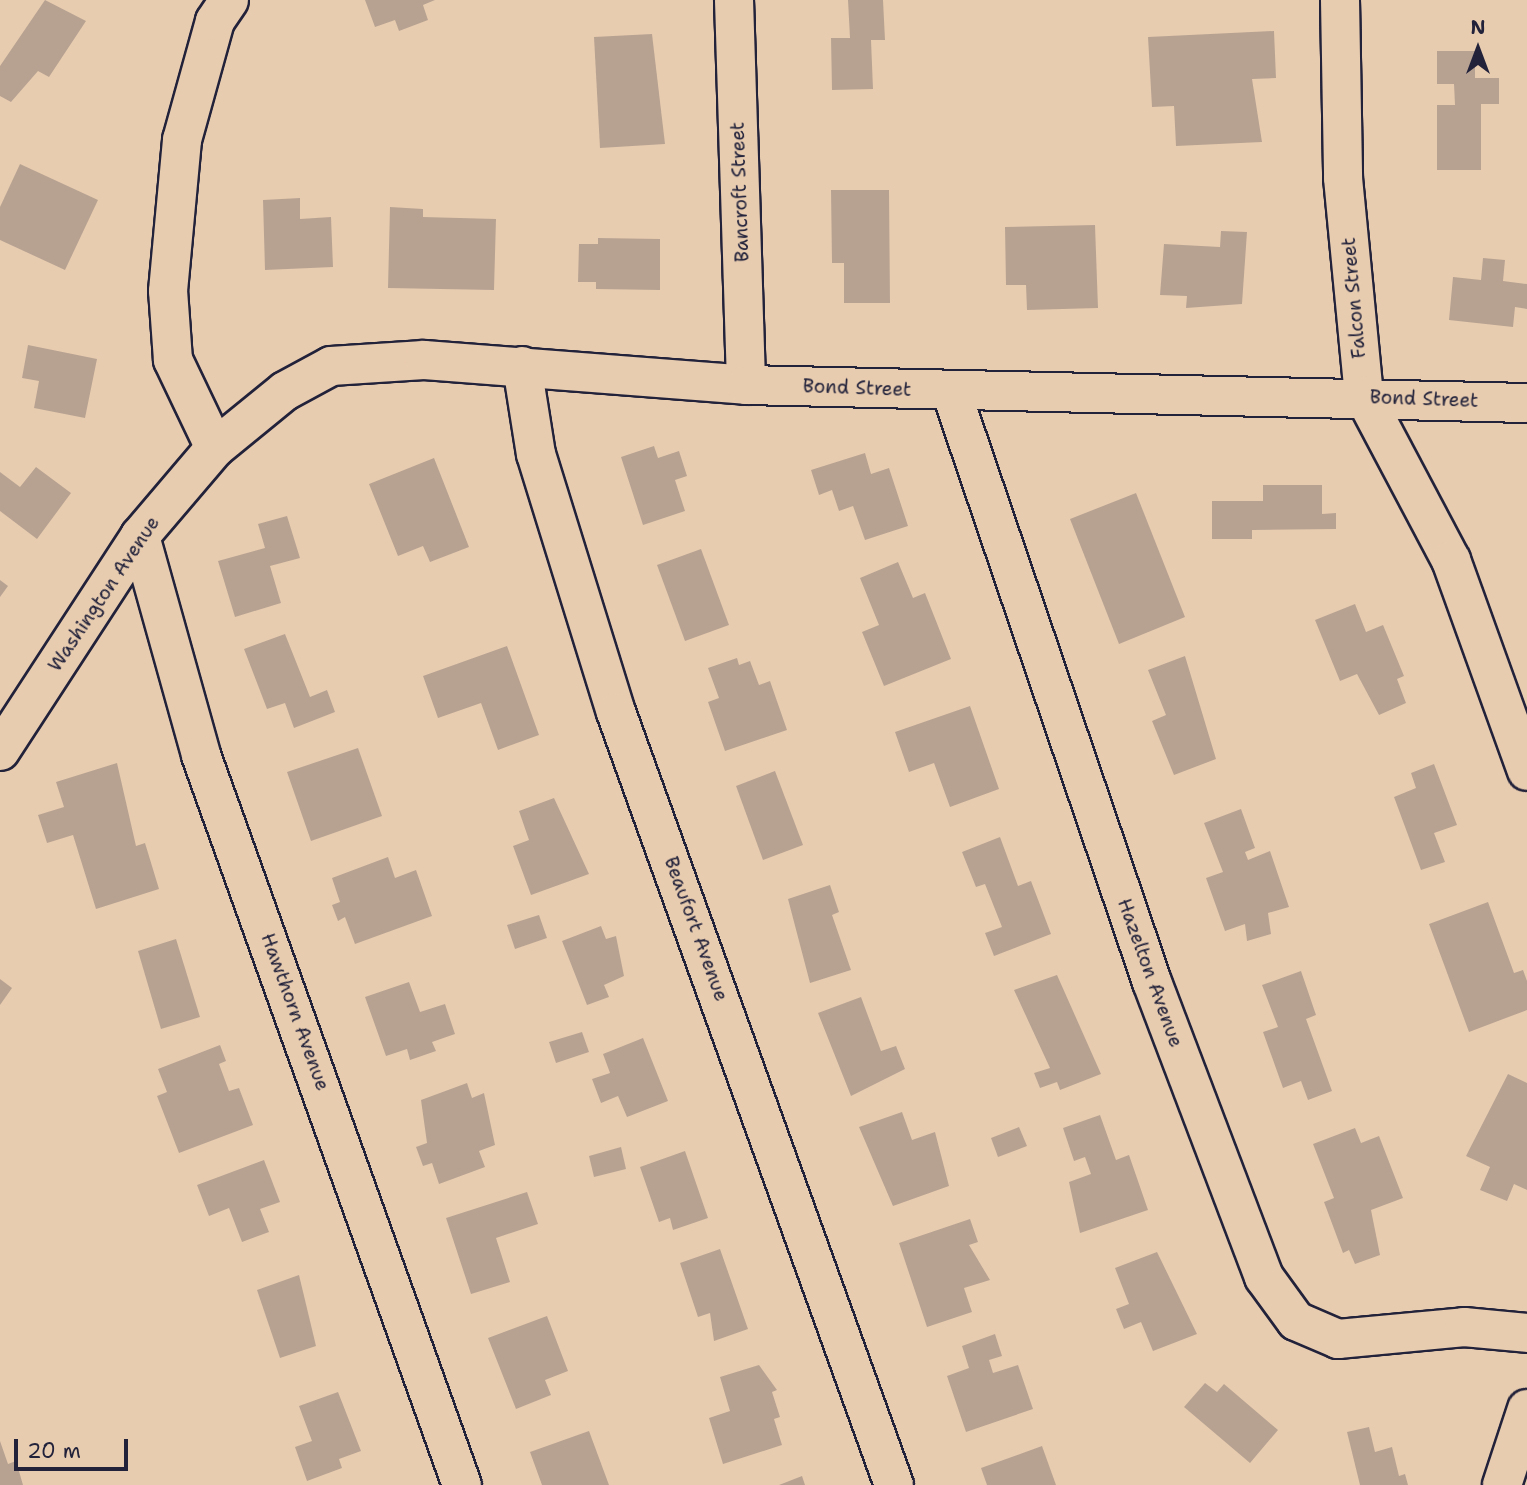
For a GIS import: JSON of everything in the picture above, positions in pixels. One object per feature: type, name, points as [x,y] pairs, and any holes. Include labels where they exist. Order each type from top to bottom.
[{"type":"street","points":[[215,448],[173,360],[168,291],[182,140],[215,21],[229,0]]},
{"type":"street","name":"Bancroft Street","points":[[734,0],[746,385]]},
{"type":"street","name":"Falcon Street","points":[[1340,0],[1343,178],[1364,396],[1451,559],[1527,771]]},
{"type":"street","name":"Bond Street","points":[[215,448],[285,391],[331,366],[424,360],[746,385],[951,391],[1364,396],[1527,403]]},
{"type":"street","name":"Beaufort Avenue","points":[[522,366],[536,454],[615,712],[894,1485]]},
{"type":"street","name":"Hazelton Avenue","points":[[951,391],[1152,982],[1264,1277],[1296,1321],[1338,1339],[1464,1327],[1527,1334]]},
{"type":"street","name":"Washington Avenue","points":[[0,751],[140,536],[215,448]]},
{"type":"street","name":"Hawthorn Avenue","points":[[140,536],[201,755],[462,1485]]},
{"type":"street","points":[[1502,1485],[1527,1409]]},
{"type":"building","points":[[45,0],[86,21],[49,77],[38,71],[11,102],[0,96],[0,66]]},
{"type":"building","points":[[365,0],[435,0],[423,5],[428,20],[399,31],[395,20],[375,27]]},
{"type":"building","points":[[848,0],[883,0],[885,40],[871,40],[873,89],[832,90],[831,38],[850,38]]},
{"type":"building","points":[[1274,31],[1276,78],[1252,79],[1262,142],[1176,146],[1174,106],[1152,107],[1148,37]]},
{"type":"building","points":[[652,34],[665,144],[600,148],[594,37]]},
{"type":"building","points":[[1437,51],[1475,51],[1475,78],[1499,78],[1499,104],[1481,104],[1481,170],[1437,170],[1437,105],[1455,105],[1454,84],[1437,84]]},
{"type":"building","points":[[20,164],[98,200],[65,270],[0,240],[0,207]]},
{"type":"building","points":[[831,190],[889,190],[890,303],[844,303],[844,263],[832,263]]},
{"type":"building","points":[[300,198],[300,219],[331,217],[333,267],[265,270],[263,200]]},
{"type":"building","points":[[390,207],[423,209],[423,217],[496,219],[494,290],[388,288]]},
{"type":"building","points":[[1095,225],[1098,308],[1027,310],[1026,285],[1006,285],[1005,227]]},
{"type":"building","points":[[1221,231],[1247,232],[1242,304],[1186,308],[1187,296],[1160,295],[1164,244],[1220,247]]},
{"type":"building","points":[[598,238],[660,239],[660,290],[596,289],[596,282],[578,282],[579,244],[598,244]]},
{"type":"building","points":[[1483,258],[1505,260],[1503,281],[1527,284],[1527,309],[1515,307],[1513,327],[1449,320],[1453,277],[1481,280]]},
{"type":"building","points":[[28,345],[97,359],[85,418],[34,408],[39,381],[22,378]]},
{"type":"building","points":[[654,446],[658,458],[679,451],[687,476],[675,480],[685,511],[643,525],[621,457]]},
{"type":"building","points":[[865,453],[871,474],[889,468],[908,526],[865,540],[853,506],[839,511],[832,490],[819,495],[811,470]]},
{"type":"building","points":[[434,458],[469,547],[430,562],[423,546],[398,556],[369,484]]},
{"type":"building","points":[[36,467],[71,493],[37,539],[0,511],[0,472],[20,487]]},
{"type":"building","points":[[1263,485],[1322,485],[1322,514],[1336,513],[1336,529],[1252,530],[1252,539],[1212,539],[1212,501],[1263,501]]},
{"type":"building","points":[[1136,493],[1185,617],[1119,644],[1070,519]]},
{"type":"building","points":[[287,516],[300,558],[270,566],[281,603],[235,617],[218,561],[265,548],[258,524]]},
{"type":"building","points":[[701,549],[729,625],[685,641],[657,565]]},
{"type":"building","points":[[898,562],[913,598],[925,593],[951,659],[884,686],[862,632],[879,625],[860,578]]},
{"type":"building","points":[[0,580],[8,586],[0,597]]},
{"type":"building","points":[[1355,604],[1366,632],[1383,625],[1404,676],[1397,679],[1406,703],[1379,715],[1357,674],[1340,681],[1315,620]]},
{"type":"building","points":[[285,634],[310,697],[327,690],[335,712],[294,728],[285,703],[267,709],[244,649]]},
{"type":"building","points":[[507,646],[539,735],[498,750],[481,703],[438,718],[423,676]]},
{"type":"building","points":[[1185,656],[1216,759],[1174,775],[1152,721],[1166,715],[1148,670]]},
{"type":"building","points":[[737,658],[739,665],[750,661],[759,685],[770,681],[787,730],[725,751],[708,702],[719,698],[708,668]]},
{"type":"building","points":[[970,706],[999,789],[950,807],[934,763],[909,772],[895,732]]},
{"type":"building","points":[[358,748],[382,816],[311,841],[287,772]]},
{"type":"building","points":[[117,763],[136,846],[145,843],[159,889],[96,909],[73,835],[47,843],[38,815],[64,807],[56,782]]},
{"type":"building","points":[[1434,764],[1457,825],[1434,833],[1445,862],[1421,870],[1394,797],[1416,788],[1411,773]]},
{"type":"building","points":[[775,771],[803,845],[763,860],[736,786]]},
{"type":"building","points":[[554,798],[589,874],[531,895],[513,846],[529,840],[519,811]]},
{"type":"building","points":[[1241,809],[1255,848],[1245,852],[1248,860],[1270,851],[1289,907],[1268,913],[1271,934],[1247,941],[1245,924],[1225,931],[1206,878],[1223,872],[1204,823]]},
{"type":"building","points":[[1000,837],[1018,886],[1031,881],[1051,934],[994,956],[985,933],[1002,927],[985,884],[976,887],[962,852]]},
{"type":"building","points":[[388,857],[395,878],[416,870],[432,916],[355,944],[345,917],[338,921],[332,905],[340,902],[332,878]]},
{"type":"building","points":[[830,885],[839,912],[832,915],[851,970],[810,983],[788,899]]},
{"type":"building","points":[[1488,902],[1514,973],[1523,970],[1527,981],[1527,1010],[1469,1032],[1429,924]]},
{"type":"building","points":[[539,915],[547,938],[515,949],[507,925]]},
{"type":"building","points":[[601,926],[606,939],[616,936],[624,976],[604,985],[609,997],[587,1005],[562,941]]},
{"type":"building","points":[[176,939],[200,1017],[161,1029],[138,951]]},
{"type":"building","points":[[1301,971],[1316,1015],[1306,1019],[1332,1091],[1308,1100],[1301,1081],[1283,1088],[1263,1032],[1278,1027],[1262,985]]},
{"type":"building","points":[[1057,975],[1101,1074],[1060,1090],[1057,1082],[1040,1088],[1034,1073],[1050,1068],[1014,990]]},
{"type":"building","points":[[0,979],[12,988],[0,1005]]},
{"type":"building","points":[[409,982],[420,1012],[445,1004],[455,1034],[432,1042],[436,1051],[410,1060],[407,1049],[386,1056],[365,997]]},
{"type":"building","points":[[861,997],[881,1051],[896,1046],[905,1069],[851,1096],[818,1013]]},
{"type":"building","points":[[582,1032],[589,1052],[556,1063],[549,1042]]},
{"type":"building","points":[[643,1038],[668,1101],[627,1117],[618,1096],[601,1103],[592,1079],[610,1073],[603,1054]]},
{"type":"building","points":[[220,1045],[226,1061],[219,1064],[229,1091],[239,1088],[253,1125],[179,1153],[157,1096],[167,1092],[158,1069]]},
{"type":"building","points":[[1508,1074],[1527,1083],[1527,1190],[1514,1184],[1507,1201],[1480,1190],[1490,1167],[1466,1156]]},
{"type":"building","points":[[467,1083],[472,1098],[484,1093],[495,1145],[479,1151],[485,1167],[439,1184],[432,1163],[423,1166],[416,1147],[427,1143],[421,1100]]},
{"type":"building","points":[[902,1112],[912,1140],[935,1132],[949,1186],[893,1206],[859,1127]]},
{"type":"building","points":[[1100,1115],[1116,1160],[1129,1155],[1148,1210],[1080,1233],[1069,1182],[1091,1174],[1085,1157],[1074,1161],[1063,1128]]},
{"type":"building","points":[[1019,1127],[1027,1146],[998,1157],[991,1138]]},
{"type":"building","points":[[1355,1128],[1361,1143],[1379,1136],[1403,1198],[1371,1210],[1380,1255],[1355,1264],[1349,1250],[1343,1253],[1324,1202],[1334,1198],[1313,1144]]},
{"type":"building","points":[[621,1147],[626,1169],[594,1177],[589,1156]]},
{"type":"building","points":[[685,1151],[708,1218],[673,1230],[670,1218],[659,1222],[640,1167]]},
{"type":"building","points":[[264,1160],[280,1202],[260,1209],[269,1232],[242,1242],[229,1208],[209,1216],[197,1185]]},
{"type":"building","points":[[527,1192],[538,1224],[496,1238],[510,1282],[471,1294],[446,1218]]},
{"type":"building","points":[[970,1219],[978,1242],[969,1245],[990,1280],[964,1288],[972,1312],[927,1327],[899,1243]]},
{"type":"building","points":[[720,1249],[748,1329],[714,1341],[710,1313],[698,1317],[680,1263]]},
{"type":"building","points":[[1157,1252],[1197,1334],[1153,1351],[1141,1322],[1124,1329],[1116,1309],[1129,1304],[1115,1268]]},
{"type":"building","points":[[299,1275],[316,1346],[280,1358],[257,1290]]},
{"type":"building","points":[[547,1316],[568,1371],[545,1380],[551,1395],[516,1409],[488,1338]]},
{"type":"building","points":[[995,1334],[1002,1356],[989,1360],[993,1373],[1018,1365],[1033,1409],[966,1432],[947,1376],[969,1368],[962,1346]]},
{"type":"building","points":[[759,1365],[777,1390],[772,1392],[780,1417],[774,1419],[782,1445],[723,1464],[709,1418],[730,1411],[720,1377]]},
{"type":"building","points":[[1205,1383],[1217,1392],[1224,1384],[1278,1430],[1250,1463],[1184,1407]]},
{"type":"building","points":[[338,1392],[361,1451],[339,1459],[342,1468],[307,1481],[295,1447],[312,1441],[299,1406]]},
{"type":"building","points":[[1369,1427],[1375,1452],[1392,1447],[1399,1476],[1405,1474],[1408,1485],[1360,1485],[1347,1432]]},
{"type":"building","points":[[589,1431],[609,1485],[542,1485],[530,1452]]},
{"type":"building","points":[[0,1441],[8,1464],[16,1461],[23,1485],[0,1485]]},
{"type":"building","points":[[1042,1446],[1056,1485],[987,1485],[981,1468]]},
{"type":"building","points":[[802,1476],[805,1485],[779,1485]]}]
